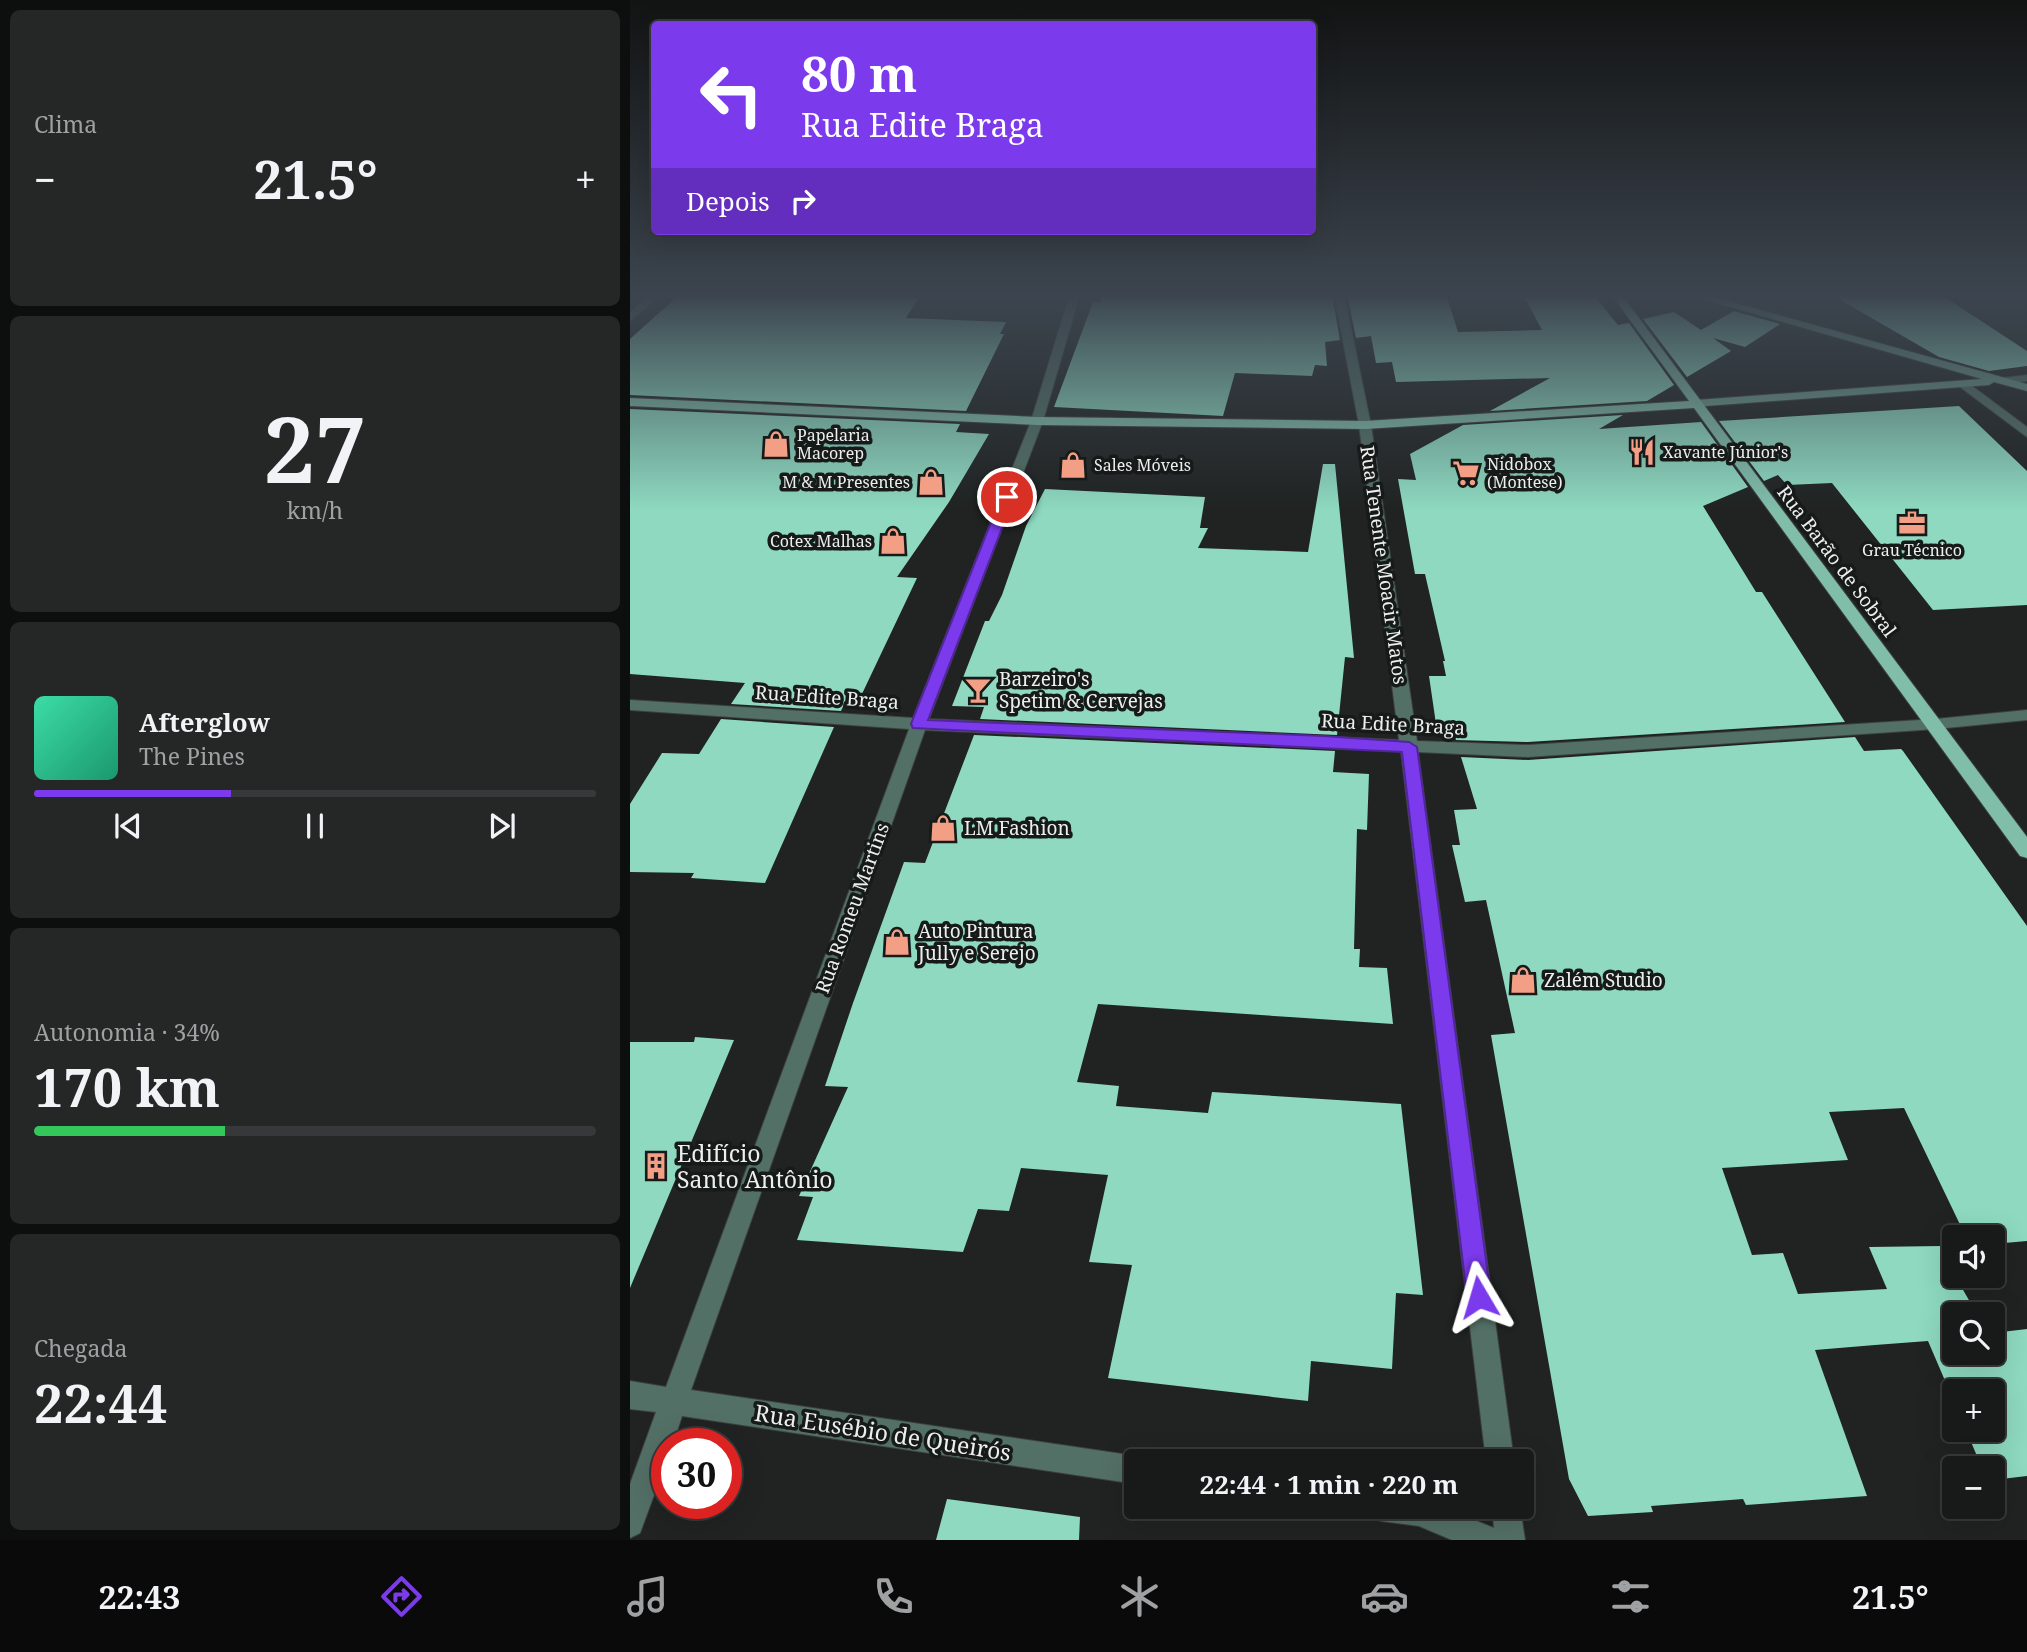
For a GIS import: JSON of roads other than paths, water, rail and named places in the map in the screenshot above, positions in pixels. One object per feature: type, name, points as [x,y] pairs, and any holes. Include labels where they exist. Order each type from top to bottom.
[{"type":"main road","name":"Rua Barão de Sobral","points":[[1668,366],[1936,724],[2027,851]]},
{"type":"main road","points":[[1948,366],[2027,388]]},
{"type":"main road","points":[[630,402],[1037,421],[1365,425],[2002,381]]},
{"type":"street","name":"Rua Romeu Martins","points":[[630,1523],[919,724],[1037,421],[1053,366]]},
{"type":"street","name":"Rua Tenente Moacir Matos","points":[[1353,366],[1365,425],[1409,747],[1498,1449]]},
{"type":"street","points":[[2002,381],[2027,377]]},
{"type":"street","points":[[1964,385],[2027,433]]},
{"type":"street","name":"Rua Edite Braga","points":[[630,705],[919,724],[1528,751],[2027,716]]},
{"type":"street","name":"Rua Eusébio de Queirós","points":[[630,1395],[1124,1468]]},
{"type":"street","points":[[1434,1519],[1488,1540]]},
{"type":"street","points":[[1507,1519],[1510,1540]]},
{"type":"place","name":"Papelaria Macorep","points":[[776,444]]},
{"type":"place","name":"Xavante Júnior's","points":[[1642,452]]},
{"type":"place","name":"Sales Móveis","points":[[1073,465]]},
{"type":"place","name":"Nidobox (Montese)","points":[[1466,473]]},
{"type":"place","name":"M & M Presentes","points":[[931,482]]},
{"type":"place","name":"Grau Técnico","points":[[1912,523]]},
{"type":"place","name":"Cotex Malhas","points":[[893,541]]},
{"type":"place","name":"Barzeiro's Spetim & Cervejas","points":[[978,690]]},
{"type":"place","name":"LM Fashion","points":[[943,828]]},
{"type":"place","name":"Auto Pintura Jully e Serejo","points":[[897,942]]},
{"type":"place","name":"Zalém Studio","points":[[1523,980]]},
{"type":"place","name":"Edifício Santo Antônio","points":[[656,1166]]}]
